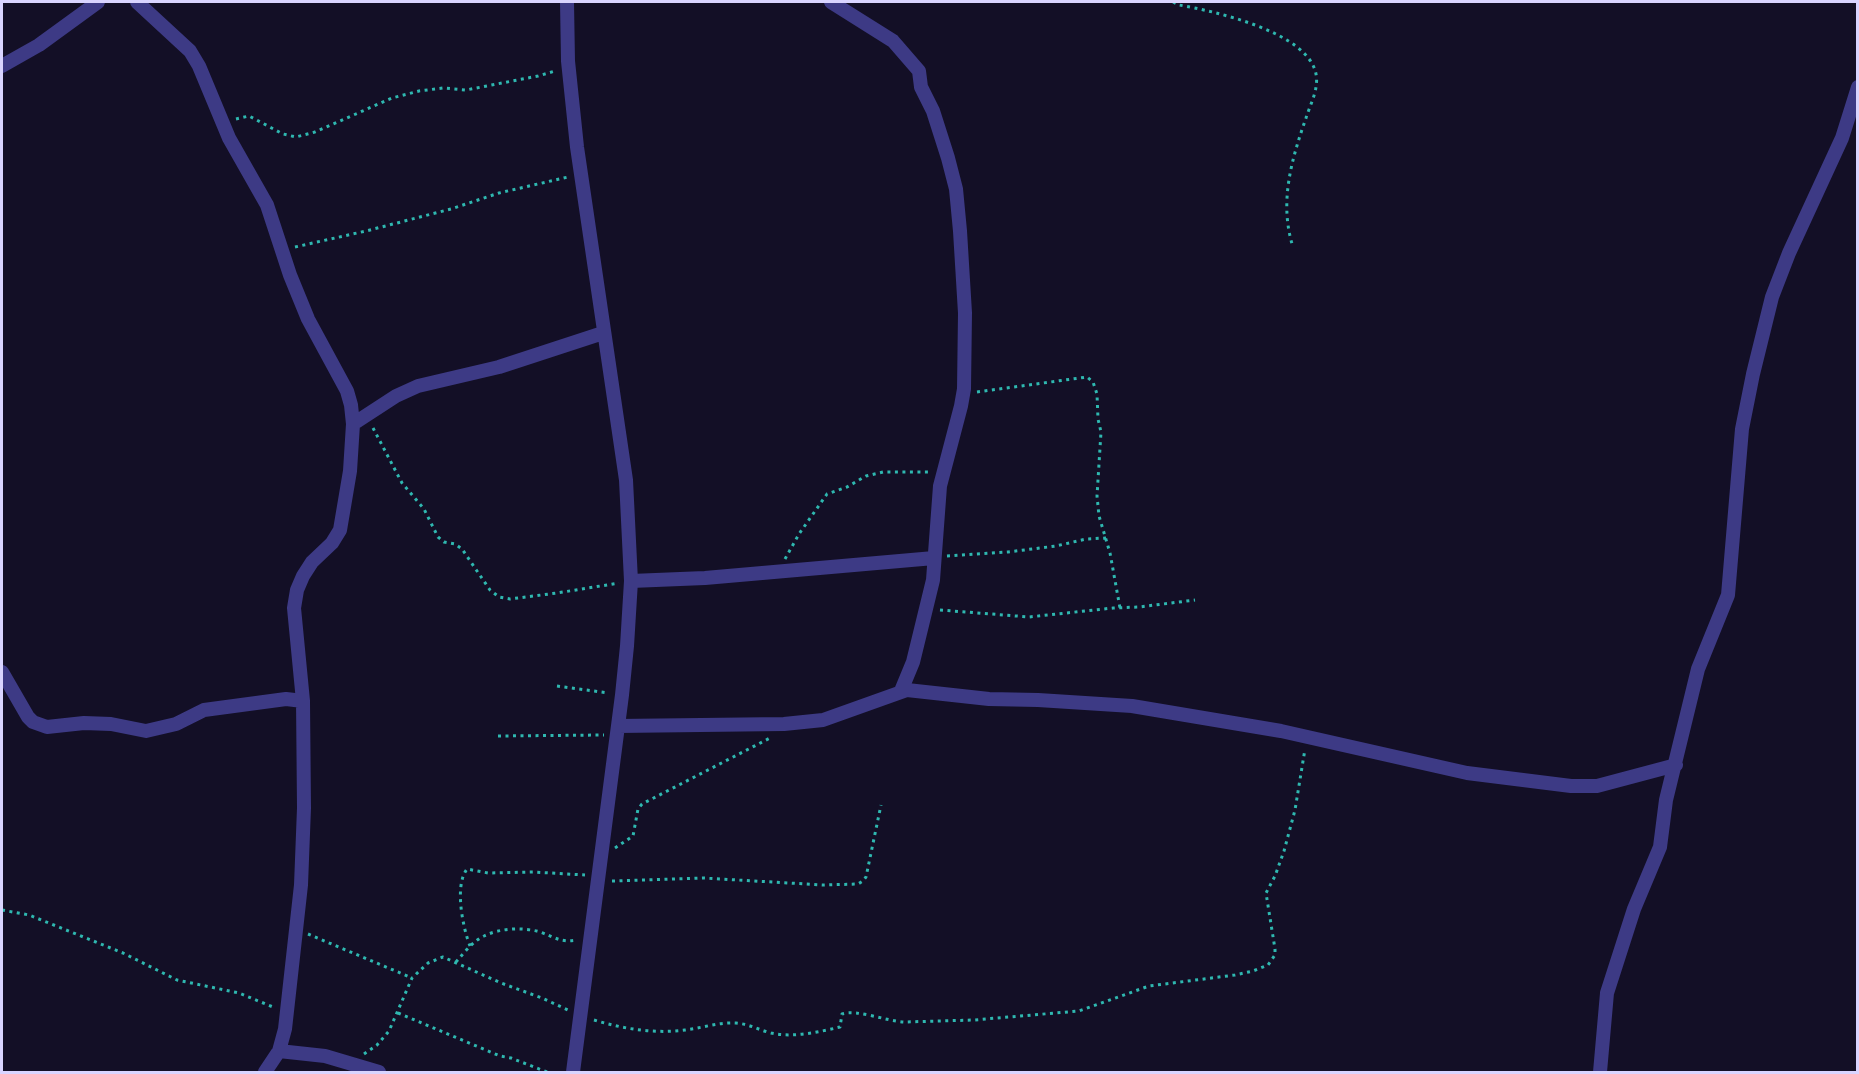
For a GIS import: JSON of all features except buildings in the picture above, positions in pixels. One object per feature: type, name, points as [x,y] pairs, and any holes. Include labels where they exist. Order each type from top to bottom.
[{"type":"street","points":[[2,66],[39,45],[98,2]]},
{"type":"street","points":[[137,2],[190,51],[238,155],[267,205],[308,319],[350,398],[353,424],[350,471],[340,530],[332,543],[312,562],[297,590],[294,608],[303,701],[304,808],[301,885],[286,1012],[279,1051],[265,1072]]},
{"type":"street","points":[[567,2],[568,61],[581,173],[626,480],[631,581],[622,695],[573,1072]]},
{"type":"street","points":[[831,2],[893,41],[919,71],[921,87],[933,111],[956,189],[965,313],[963,393],[944,472],[937,513],[933,580],[927,609],[913,663],[901,691]]},
{"type":"street","points":[[1600,1072],[1607,993],[1634,909],[1660,847],[1666,800],[1698,669],[1728,595],[1742,429],[1752,374],[1772,297],[1789,253],[1842,138],[1857,87]]},
{"type":"street","points":[[353,424],[396,396],[418,386],[491,369],[603,333]]},
{"type":"street","points":[[631,581],[705,578],[934,558]]},
{"type":"street","points":[[2,672],[28,717],[33,722],[47,727],[84,723],[111,724],[146,731],[176,724],[204,710],[286,699],[303,701]]},
{"type":"street","points":[[617,731],[783,724],[823,720],[907,690],[989,699],[1132,706],[1281,731],[1467,773],[1583,787],[1597,786],[1676,765]]},
{"type":"street","points":[[279,1051],[302,1052],[349,1062],[378,1072]]},
{"type":"path","points":[[1173,2],[1249,22],[1294,45],[1310,60],[1317,75],[1315,93],[1293,160],[1285,198],[1287,229],[1293,247]]},
{"type":"path","points":[[224,124],[249,116],[283,134],[296,137],[315,132],[392,98],[443,88],[466,90],[538,76],[558,70],[568,61]]},
{"type":"path","points":[[282,250],[366,231],[451,209],[499,193],[581,173]]},
{"type":"path","points":[[963,393],[1087,377],[1090,379],[1098,400],[1101,438],[1097,496],[1099,516],[1106,538],[1120,608]]},
{"type":"path","points":[[366,416],[402,483],[424,509],[438,537],[462,549],[490,590],[499,597],[510,599],[631,581]]},
{"type":"path","points":[[779,571],[791,547],[827,494],[847,487],[866,476],[883,472],[944,472]]},
{"type":"path","points":[[934,558],[1008,552],[1056,546],[1086,539],[1106,538]]},
{"type":"path","points":[[927,609],[1029,617],[1195,600]]},
{"type":"path","points":[[557,686],[622,695]]},
{"type":"path","points":[[498,736],[617,731]]},
{"type":"path","points":[[602,855],[633,836],[638,809],[642,804],[776,735]]},
{"type":"path","points":[[349,1062],[377,1045],[389,1031],[412,978],[428,963],[444,957],[579,1015],[628,1029],[684,1031],[735,1023],[755,1026],[771,1033],[787,1034],[840,1027],[842,1014],[849,1011],[889,1021],[904,1022],[974,1020],[1079,1011],[1149,986],[1235,975],[1262,968],[1272,961],[1275,949],[1266,893],[1284,851],[1292,820],[1306,737]]},
{"type":"path","points":[[470,946],[462,921],[461,894],[463,874],[466,869],[488,873],[533,872],[622,882],[703,878],[823,885],[858,884],[866,877],[881,805]]},
{"type":"path","points":[[2,910],[29,915],[102,944],[177,980],[239,993],[286,1012]]},
{"type":"path","points":[[295,928],[412,978]]},
{"type":"path","points":[[456,962],[470,946],[483,936],[511,929],[540,932],[567,942],[590,937]]},
{"type":"path","points":[[397,1013],[500,1056],[546,1072]]}]
